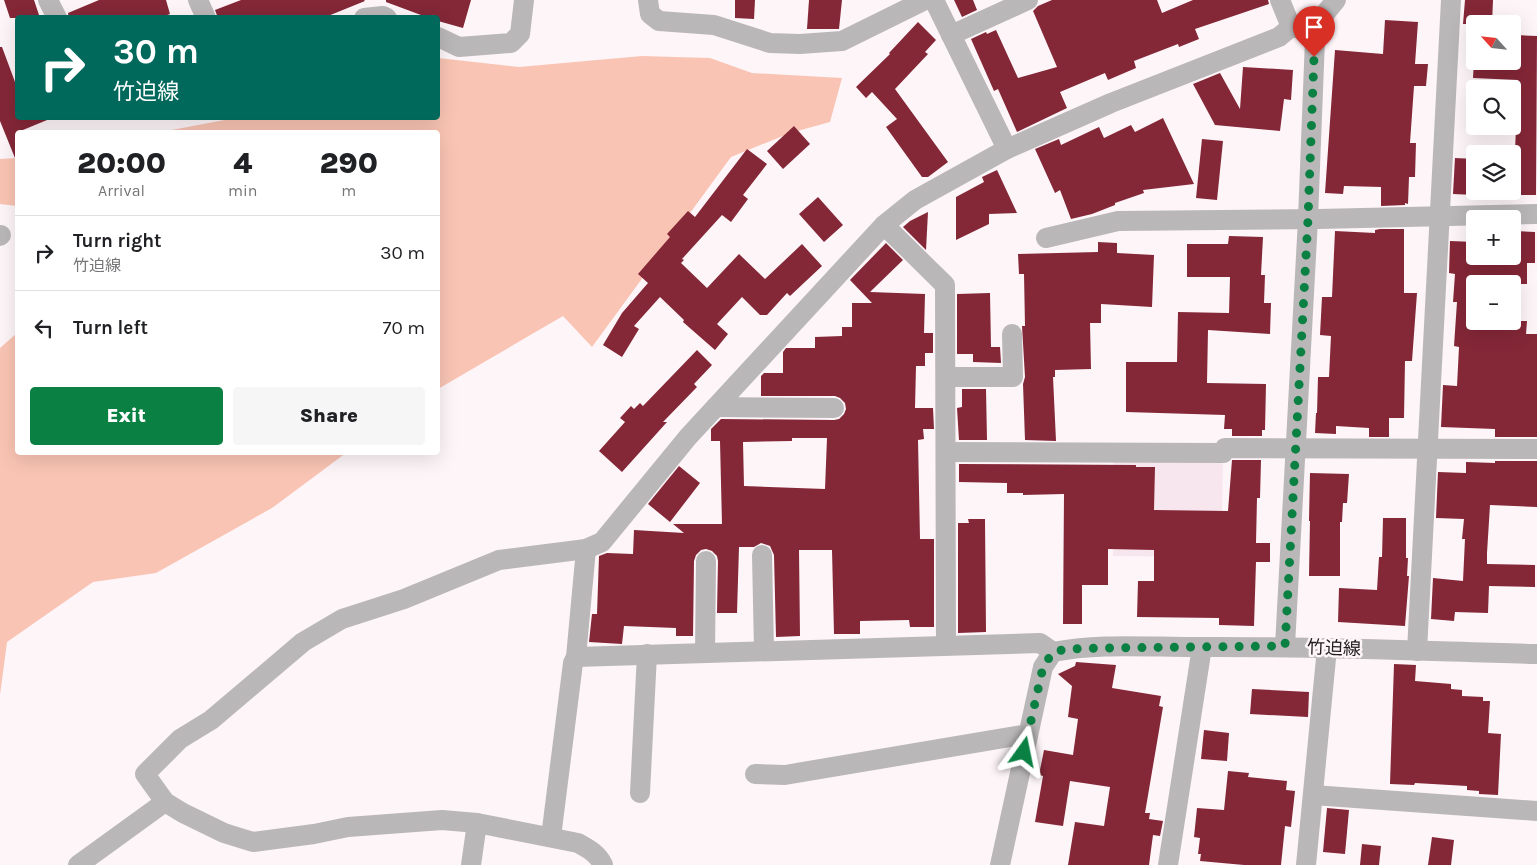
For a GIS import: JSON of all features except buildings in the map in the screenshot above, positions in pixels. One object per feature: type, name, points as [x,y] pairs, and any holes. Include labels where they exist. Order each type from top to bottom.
[{"type":"street","points":[[48,0],[56,15]]},
{"type":"street","points":[[198,0],[205,15]]},
{"type":"street","points":[[440,38],[459,47],[511,43],[520,34],[524,0]]},
{"type":"street","points":[[648,0],[650,14],[658,21],[714,25],[770,43],[800,44],[842,41],[925,0]]},
{"type":"street","points":[[934,0],[1007,150]]},
{"type":"street","points":[[951,35],[1028,0]]},
{"type":"street","points":[[1280,0],[1291,26]]},
{"type":"street","points":[[1285,646],[1316,33],[1319,21],[1336,0]]},
{"type":"street","points":[[1417,651],[1450,0]]},
{"type":"street","points":[[1291,26],[1316,33]]},
{"type":"street","points":[[603,865],[599,857],[578,843],[477,823],[442,820],[348,827],[314,834],[253,842],[224,833],[165,802],[145,774],[180,738],[211,720],[303,642],[342,619],[404,599],[499,560],[586,549],[602,542],[688,437],[884,225],[916,200],[1007,150],[1111,103],[1279,37],[1291,26]]},
{"type":"street","points":[[1046,238],[1118,221],[1537,214]]},
{"type":"street","points":[[884,225],[945,284],[946,645]]},
{"type":"street","points":[[946,377],[1013,376],[1012,334]]},
{"type":"street","points":[[716,407],[834,408]]},
{"type":"street","points":[[946,452],[1223,453],[1226,448],[1537,449]]},
{"type":"street","points":[[551,837],[573,663],[576,657],[586,549]]},
{"type":"street","points":[[762,554],[764,651]]},
{"type":"street","points":[[705,653],[706,561]]},
{"type":"street","points":[[576,657],[1040,643],[1053,652],[1043,667],[1000,865]]},
{"type":"street","name":"竹迫線","points":[[1053,652],[1067,649],[1105,648],[1285,646],[1537,654]]},
{"type":"street","points":[[1168,865],[1202,647]]},
{"type":"street","points":[[1306,865],[1327,648]]},
{"type":"street","points":[[640,793],[647,654]]},
{"type":"street","points":[[755,774],[785,775],[1028,734]]},
{"type":"street","points":[[1313,795],[1537,811]]},
{"type":"street","points":[[78,865],[165,802]]},
{"type":"street","points":[[471,865],[477,823]]},
{"type":"shaded area","points":[[642,56],[710,58],[752,73],[842,78],[830,122],[790,133],[731,157],[592,347],[563,316],[440,388],[440,130],[172,130],[224,120],[440,120],[440,58],[519,67]]},
{"type":"shaded area","points":[[15,158],[15,206],[0,204],[0,159]]},
{"type":"shaded area","points":[[15,335],[15,455],[343,455],[272,508],[156,573],[93,582],[7,642],[0,695],[0,348]]},
{"type":"shaded area","points":[[1114,460],[1223,462],[1221,557],[1113,556]]},
{"type":"route","points":[[1024,752],[1043,667],[1053,652],[1067,649],[1105,648],[1285,646],[1308,219],[1314,57]]}]
